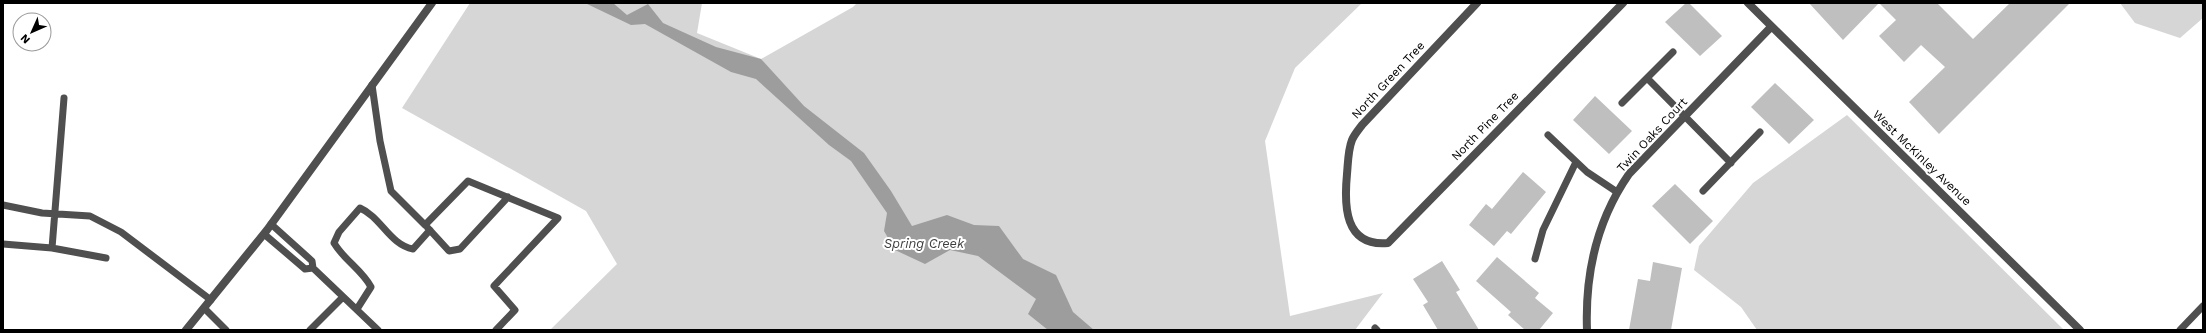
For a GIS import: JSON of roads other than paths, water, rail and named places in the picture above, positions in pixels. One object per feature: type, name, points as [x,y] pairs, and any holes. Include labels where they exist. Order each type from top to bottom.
[{"type":"street","points":[[186,330],[264,234],[432,3]]},
{"type":"street","name":"North Green Tree","points":[[1357,233],[1348,220],[1345,198],[1352,140],[1362,124],[1477,3]]},
{"type":"street","name":"North Pine Tree","points":[[1357,233],[1372,242],[1388,243],[1623,3]]},
{"type":"street","name":"West McKinley Avenue","points":[[1748,3],[2080,330]]},
{"type":"street","name":"Twin Oaks Court","points":[[1587,330],[1587,290],[1591,267],[1598,239],[1617,192],[1629,174],[1771,27]]},
{"type":"lane","points":[[1622,103],[1673,52]]},
{"type":"lane","points":[[1647,78],[1731,163]]},
{"type":"lane","points":[[372,86],[380,141],[392,191],[449,250],[460,249],[508,197]]},
{"type":"lane","points":[[52,248],[64,98]]},
{"type":"lane","points":[[1703,191],[1760,132]]},
{"type":"lane","points":[[1548,135],[1586,172],[1617,192]]},
{"type":"lane","points":[[1535,260],[1543,230],[1576,162]]},
{"type":"lane","points":[[357,309],[371,287],[367,279],[341,255],[334,243],[353,215],[360,208],[371,212],[402,247],[413,249],[428,228],[468,181],[558,218],[494,286],[515,310],[496,330]]},
{"type":"lane","points":[[3,205],[54,214],[90,216],[121,232],[211,300]]},
{"type":"lane","points":[[271,224],[312,261],[313,268],[378,330]]},
{"type":"lane","points":[[264,234],[305,269],[313,268]]},
{"type":"lane","points":[[3,244],[52,248],[106,258]]},
{"type":"lane","points":[[310,330],[343,297]]},
{"type":"lane","points":[[2180,330],[2203,306]]},
{"type":"lane","points":[[204,308],[226,330]]},
{"type":"water","name":"Spring Creek","points":[[585,3],[613,3],[627,15],[648,4],[663,23],[716,47],[761,59],[804,106],[864,153],[891,191],[912,226],[947,215],[974,225],[999,226],[1023,259],[1056,275],[1073,312],[1094,330],[1048,330],[1028,314],[1036,299],[978,256],[950,250],[925,264],[895,250],[884,231],[887,213],[851,161],[829,145],[756,79],[731,72],[645,24],[631,25]]}]
